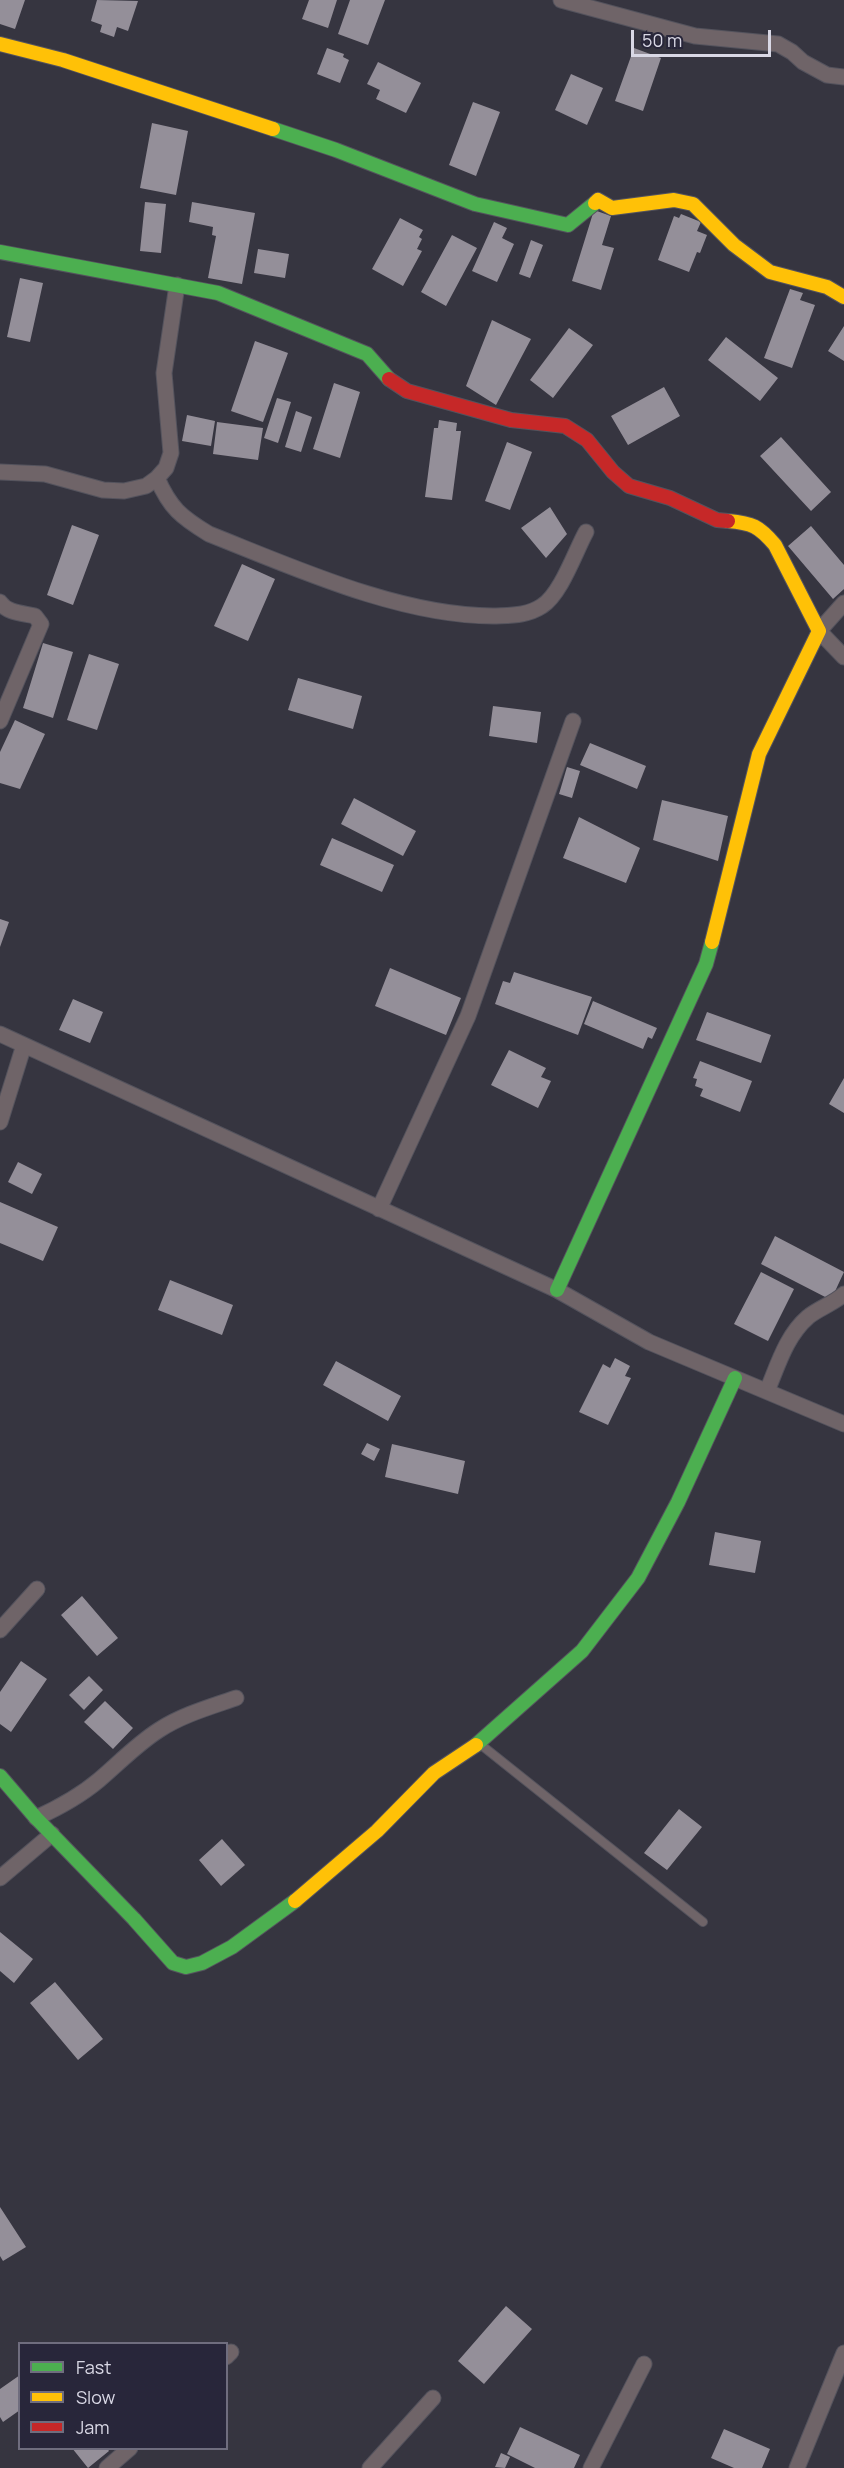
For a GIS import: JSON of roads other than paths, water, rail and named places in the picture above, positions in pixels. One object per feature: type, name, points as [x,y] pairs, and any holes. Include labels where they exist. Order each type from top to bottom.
[{"type":"street","points":[[561,0],[695,36],[778,44],[803,62],[827,75],[844,77]]},
{"type":"street","points":[[0,44],[63,60],[336,150],[486,206],[568,225],[598,200],[612,208],[674,200],[693,204],[734,245],[770,272],[827,287],[844,297]]},
{"type":"street","points":[[0,252],[218,293],[315,335],[348,345],[367,354],[388,378],[407,391],[511,420],[565,426],[587,440],[613,472],[629,486],[670,498],[717,520],[751,523],[765,532],[775,545],[819,631],[844,657]]},
{"type":"street","points":[[0,472],[45,474],[103,490],[124,490],[146,486],[157,478],[166,468],[171,453],[164,373],[177,285]]},
{"type":"street","points":[[157,478],[167,500],[182,518],[208,534],[390,602],[467,616],[519,615],[543,606],[558,587],[586,532]]},
{"type":"street","points":[[0,602],[4,607],[13,611],[34,616],[41,624],[0,721]]},
{"type":"street","points":[[558,1290],[706,964],[759,754],[819,631],[844,603]]},
{"type":"street","points":[[380,1209],[468,1016],[573,721]]},
{"type":"street","points":[[0,1034],[558,1290],[649,1342],[844,1424]]},
{"type":"street","points":[[0,1122],[24,1045]]},
{"type":"street","points":[[767,1391],[787,1343],[796,1329],[810,1316],[835,1303],[844,1294]]},
{"type":"street","points":[[0,1776],[36,1818],[134,1919],[173,1963],[186,1967],[202,1963],[232,1947],[301,1897],[377,1831],[434,1773],[479,1743],[582,1651],[638,1578],[678,1502],[735,1378]]},
{"type":"street","points":[[0,1630],[37,1589]]},
{"type":"street","points":[[36,1818],[62,1806],[97,1782],[133,1749],[161,1729],[236,1698]]},
{"type":"street","points":[[0,1878],[52,1834]]},
{"type":"street","points":[[797,2468],[844,2353]]},
{"type":"street","points":[[591,2468],[644,2364]]},
{"type":"street","points":[[370,2468],[433,2398]]},
{"type":"street","points":[[107,2468],[128,2450]]},
{"type":"lane","points":[[479,1743],[703,1922]]}]
